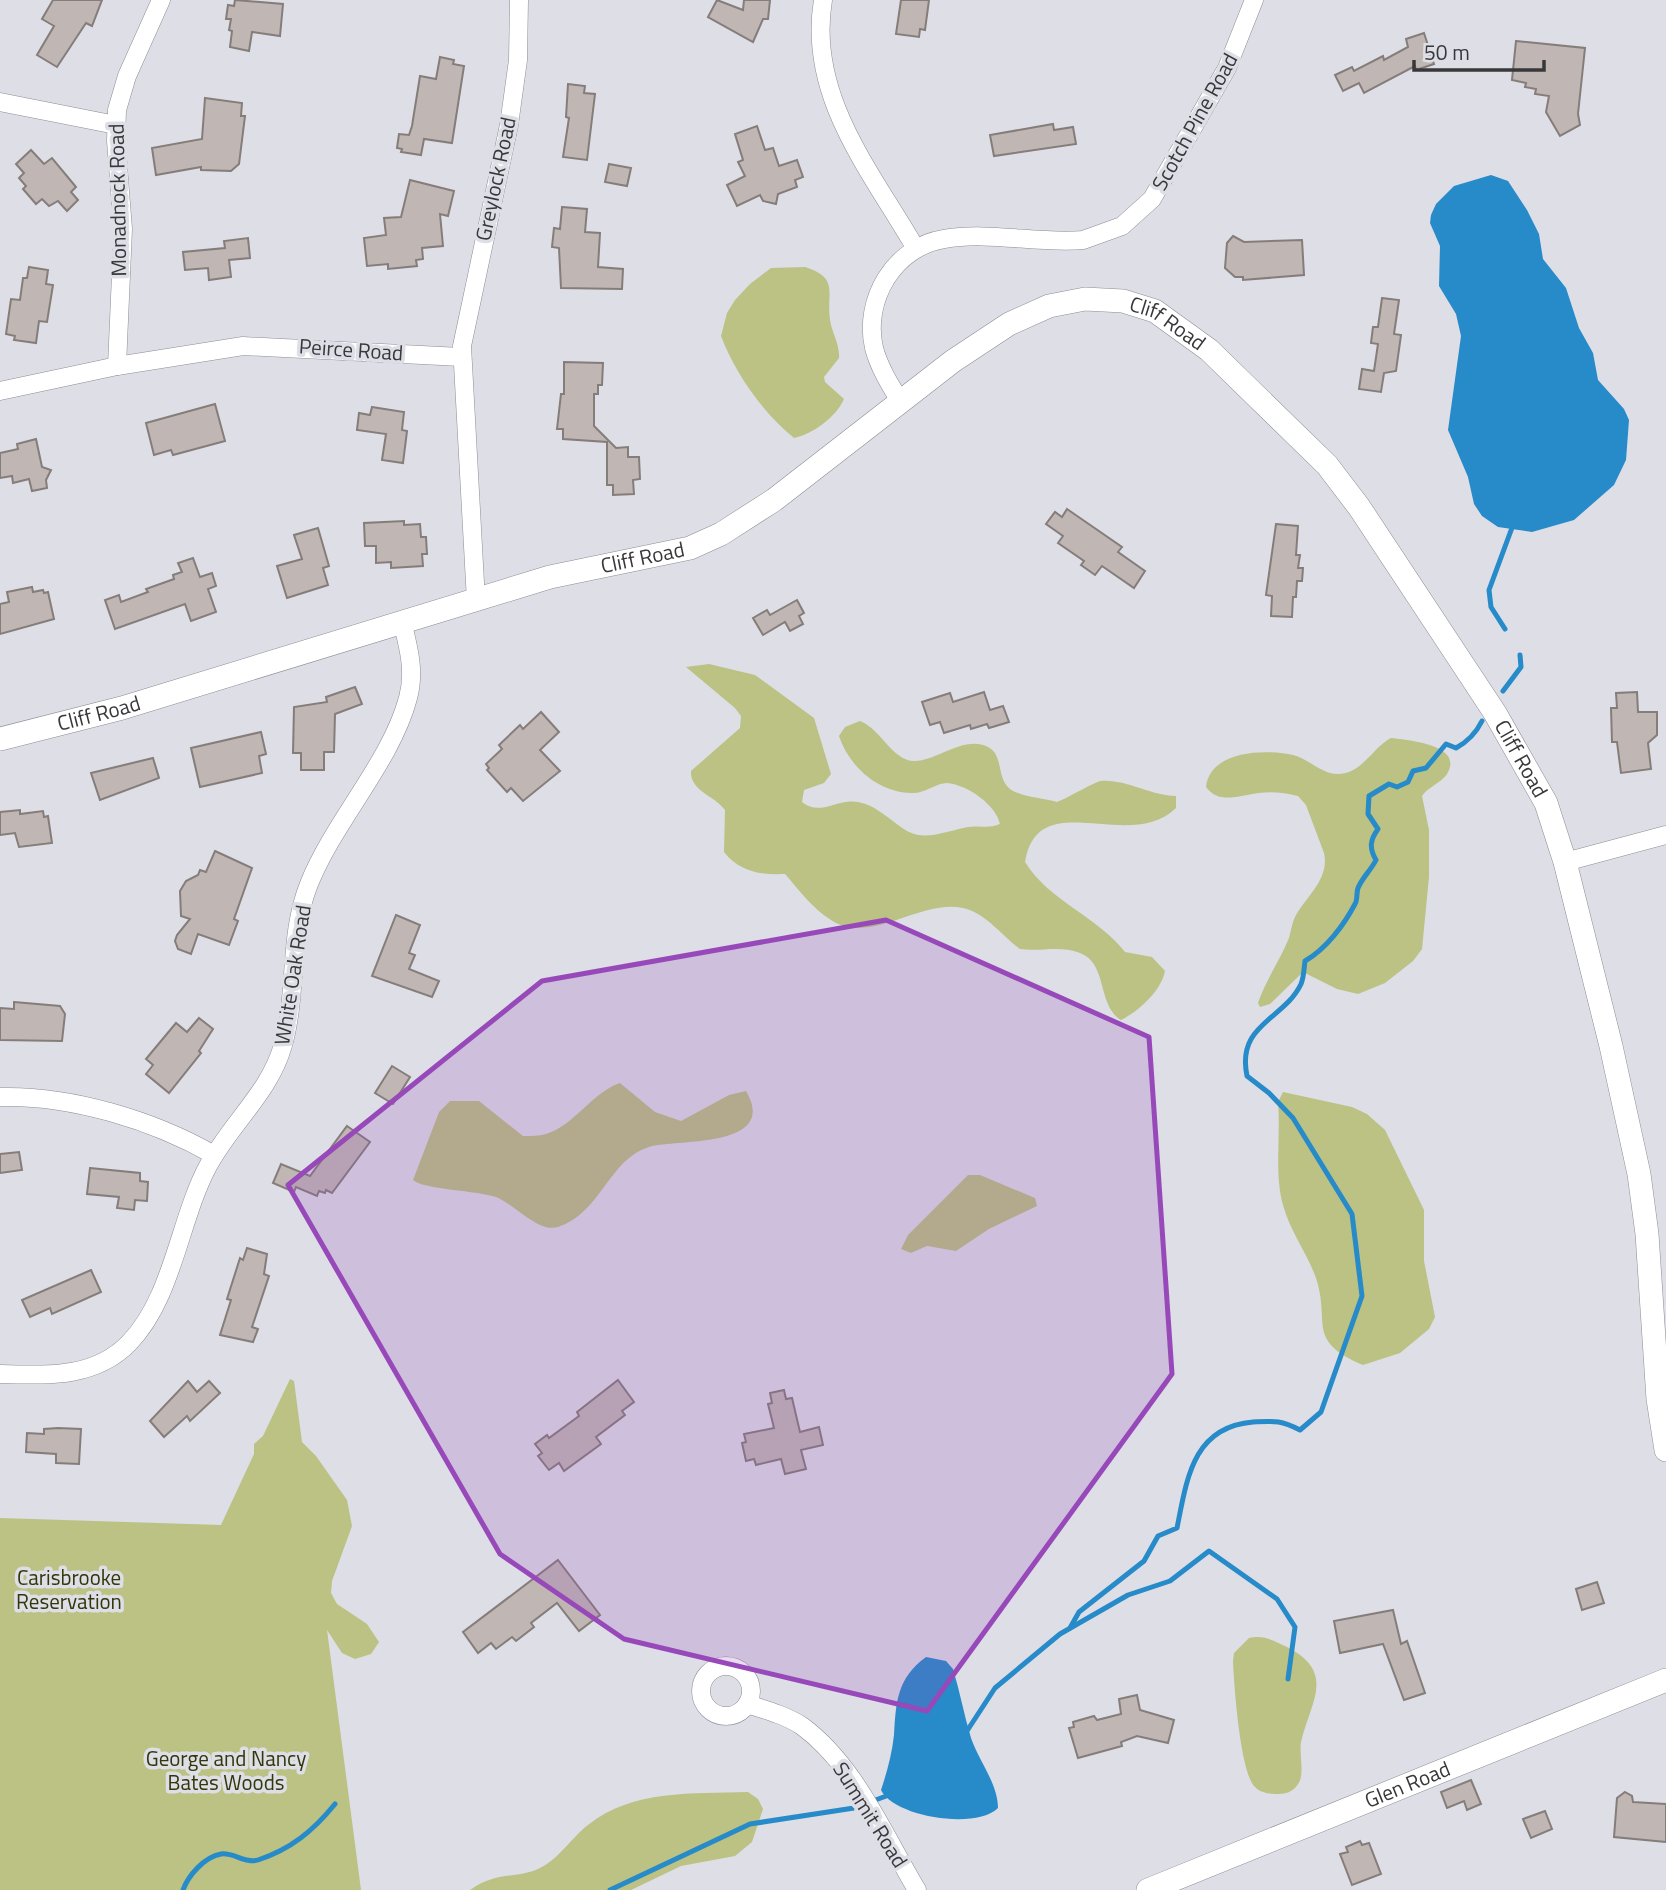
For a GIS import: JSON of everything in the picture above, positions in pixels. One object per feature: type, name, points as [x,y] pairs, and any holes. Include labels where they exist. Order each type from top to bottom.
[{"type":"street","name":"Monadnock Road","points":[[117,366],[123,229],[116,125],[124,85],[161,0]]},
{"type":"street","name":"Greylock Road","points":[[461,357],[512,108],[519,0]]},
{"type":"street","points":[[823,0],[821,49],[832,101],[849,139],[916,249]]},
{"type":"street","name":"Scotch Pine Road","points":[[900,401],[877,356],[873,320],[878,294],[887,276],[916,249],[935,241],[955,237],[1083,240],[1103,235],[1129,221],[1159,190],[1227,68],[1254,0]]},
{"type":"street","points":[[0,102],[116,125]]},
{"type":"street","name":"Cliff Road","points":[[0,739],[78,721],[403,625],[565,573],[660,556],[711,540],[774,500],[900,401],[995,332],[1036,311],[1062,303],[1097,298],[1135,303],[1183,328],[1308,444],[1359,507],[1518,750],[1546,803],[1565,862],[1611,1046],[1639,1174],[1648,1247],[1658,1399],[1666,1450]]},
{"type":"street","name":"Peirce Road","points":[[0,391],[117,366],[215,349],[256,346],[461,357]]},
{"type":"street","points":[[461,357],[476,601]]},
{"type":"street","name":"White Oak Road","points":[[0,1374],[74,1372],[108,1360],[128,1344],[154,1308],[195,1195],[214,1155],[259,1095],[276,1065],[288,1026],[293,946],[308,886],[328,843],[403,714],[412,676],[403,625]]},
{"type":"street","points":[[1565,862],[1666,835]]},
{"type":"street","points":[[0,1097],[37,1097],[77,1104],[174,1135],[214,1155]]},
{"type":"street","name":"Glen Road","points":[[1148,1890],[1660,1685]]},
{"type":"street","name":"Summit Road","points":[[747,1704],[781,1715],[822,1743],[856,1786],[916,1890]]},
{"type":"highlighted area","points":[[886,920],[1149,1037],[1172,1374],[927,1711],[624,1639],[500,1554],[288,1185],[542,981]]},
{"type":"green space","points":[[805,267],[816,271],[827,281],[830,320],[839,358],[824,377],[825,382],[844,399],[823,424],[794,438],[771,417],[751,392],[721,336],[727,313],[750,284],[771,268]]},
{"type":"green space","points":[[709,664],[755,675],[814,718],[831,774],[824,783],[804,790],[802,802],[815,808],[850,801],[866,804],[909,832],[923,835],[1000,824],[987,803],[964,788],[947,783],[916,793],[899,791],[887,788],[866,775],[850,757],[839,736],[845,727],[860,721],[907,760],[923,760],[970,744],[988,747],[996,755],[1006,784],[1015,792],[1026,796],[1057,802],[1093,784],[1110,781],[1176,796],[1176,808],[1157,820],[1134,825],[1066,823],[1047,827],[1033,839],[1025,862],[1047,888],[1101,928],[1125,952],[1152,957],[1165,971],[1154,993],[1142,1006],[1121,1020],[1113,1014],[1108,1005],[1095,966],[1089,958],[1080,953],[1065,949],[1020,949],[986,919],[963,908],[946,907],[879,925],[846,927],[818,910],[785,874],[751,871],[730,859],[724,852],[725,810],[698,788],[691,771],[740,728],[741,716],[735,708],[686,667]]},
{"type":"green space","points":[[1391,738],[1420,742],[1441,750],[1448,756],[1450,764],[1447,774],[1422,796],[1429,830],[1429,877],[1422,949],[1413,961],[1385,983],[1358,994],[1337,989],[1303,972],[1270,1004],[1260,1007],[1258,1003],[1261,995],[1289,938],[1295,917],[1324,871],[1324,853],[1306,805],[1298,796],[1269,792],[1230,798],[1217,796],[1206,787],[1210,775],[1228,759],[1269,752],[1293,755],[1332,773],[1346,773],[1361,765]]},
{"type":"green space","points":[[620,1083],[655,1112],[681,1121],[729,1095],[746,1091],[753,1110],[749,1123],[737,1132],[720,1138],[649,1147],[635,1153],[585,1210],[558,1227],[542,1226],[496,1197],[427,1186],[413,1180],[439,1112],[450,1101],[479,1101],[523,1136],[537,1136],[566,1124],[600,1094]]},
{"type":"green space","points":[[1283,1092],[1352,1107],[1367,1114],[1385,1130],[1424,1210],[1424,1261],[1435,1317],[1429,1329],[1400,1353],[1363,1365],[1345,1356],[1327,1339],[1323,1329],[1316,1278],[1290,1224],[1280,1192],[1278,1102]]},
{"type":"green space","points":[[968,1175],[980,1175],[1035,1198],[1037,1206],[989,1229],[956,1251],[927,1246],[911,1253],[901,1249],[908,1235]]},
{"type":"green space","name":"George and Nancy Bates Woods","points":[[290,1379],[294,1381],[302,1442],[316,1456],[347,1500],[352,1526],[332,1581],[331,1593],[337,1604],[367,1624],[379,1642],[371,1654],[355,1659],[342,1653],[327,1630],[361,1890],[0,1890],[0,1518],[221,1525],[254,1454],[254,1444],[263,1436]]},
{"type":"green space","points":[[1249,1638],[1272,1640],[1285,1646],[1311,1666],[1316,1677],[1314,1701],[1301,1742],[1300,1780],[1294,1789],[1285,1793],[1270,1794],[1257,1789],[1245,1765],[1233,1661],[1234,1653]]},
{"type":"green space","points":[[748,1792],[758,1799],[763,1809],[752,1842],[735,1856],[681,1866],[631,1890],[470,1890],[498,1877],[540,1868],[553,1860],[588,1825],[624,1805],[664,1796]]},
{"type":"water","points":[[1491,175],[1508,181],[1527,210],[1539,234],[1543,259],[1566,288],[1579,328],[1593,353],[1598,380],[1624,409],[1629,420],[1626,460],[1614,485],[1574,520],[1532,532],[1498,527],[1482,516],[1474,504],[1468,477],[1448,430],[1461,336],[1456,314],[1439,286],[1440,246],[1430,223],[1431,215],[1436,204],[1454,186]]},
{"type":"water","points":[[926,1657],[946,1661],[953,1669],[974,1747],[992,1781],[997,1799],[998,1808],[987,1815],[955,1819],[918,1813],[889,1799],[881,1790],[892,1749],[900,1692],[909,1673]]},
{"type":"building","points":[[53,0],[102,0],[92,26],[86,23],[57,67],[37,55],[54,26],[42,19]]},
{"type":"building","points":[[235,0],[283,4],[280,36],[252,32],[249,51],[230,47],[231,19],[226,19],[228,5],[234,6]]},
{"type":"building","points":[[717,0],[743,10],[744,0],[770,0],[768,19],[763,19],[753,42],[708,17]]},
{"type":"building","points":[[901,0],[929,0],[925,30],[920,29],[919,37],[896,34]]},
{"type":"building","points":[[1424,33],[1434,64],[1416,70],[1415,66],[1364,93],[1359,83],[1343,91],[1335,75],[1352,67],[1354,71],[1383,56],[1384,60],[1408,47],[1406,39]]},
{"type":"building","points":[[1516,41],[1585,48],[1578,114],[1580,125],[1560,136],[1546,112],[1549,96],[1535,94],[1536,89],[1525,87],[1526,83],[1512,80]]},
{"type":"building","points":[[440,57],[454,60],[453,64],[464,66],[452,143],[424,139],[421,155],[401,152],[402,149],[397,148],[399,134],[409,135],[420,76],[436,79]]},
{"type":"building","points":[[568,84],[585,86],[584,93],[595,94],[587,160],[563,157],[569,118],[566,117]]},
{"type":"building","points":[[205,98],[242,103],[241,116],[245,116],[239,164],[231,171],[201,170],[201,167],[156,175],[152,148],[202,139]]},
{"type":"building","points":[[1053,124],[1054,130],[1073,127],[1076,144],[994,156],[990,135]]},
{"type":"building","points":[[757,126],[765,150],[773,148],[779,166],[797,160],[803,177],[795,180],[797,187],[778,194],[776,204],[763,201],[760,195],[737,206],[727,185],[745,176],[738,162],[743,160],[735,134]]},
{"type":"building","points":[[31,150],[44,164],[52,158],[76,187],[71,192],[78,200],[67,211],[58,201],[49,206],[42,199],[36,204],[23,189],[26,186],[19,178],[24,173],[16,164]]},
{"type":"building","points":[[609,164],[631,168],[627,186],[605,182]]},
{"type":"building","points":[[410,180],[454,191],[448,216],[440,214],[443,246],[422,248],[423,259],[416,260],[417,266],[388,269],[388,264],[367,266],[364,238],[386,235],[384,218],[401,217]]},
{"type":"building","points":[[562,207],[587,209],[585,232],[600,233],[598,267],[623,269],[622,289],[561,288],[559,248],[552,247],[554,228],[560,229]]},
{"type":"building","points":[[1233,236],[1244,242],[1302,240],[1304,275],[1243,280],[1243,277],[1235,277],[1225,268],[1227,243]]},
{"type":"building","points":[[248,238],[250,258],[229,260],[231,277],[209,280],[208,268],[185,270],[183,252],[225,248],[224,241]]},
{"type":"building","points":[[29,267],[48,270],[46,284],[53,285],[47,322],[39,321],[36,343],[14,340],[15,336],[6,334],[11,299],[20,300],[23,278],[27,278]]},
{"type":"building","points":[[1382,298],[1399,300],[1394,334],[1401,335],[1396,371],[1384,373],[1381,392],[1359,389],[1362,369],[1374,371],[1378,344],[1371,343],[1373,327],[1378,327]]},
{"type":"building","points":[[564,362],[603,363],[602,385],[598,385],[598,394],[594,394],[594,426],[616,448],[628,447],[628,457],[639,457],[640,479],[633,480],[634,494],[613,495],[613,485],[607,485],[607,442],[563,439],[563,429],[557,429],[561,394],[564,394]]},
{"type":"building","points":[[215,404],[225,441],[173,455],[171,450],[154,455],[146,423]]},
{"type":"building","points":[[372,407],[404,412],[402,430],[407,431],[403,463],[382,460],[386,434],[357,430],[359,413],[370,415]]},
{"type":"building","points":[[36,439],[42,467],[51,470],[46,480],[47,488],[32,491],[29,479],[13,483],[12,476],[0,478],[0,453],[18,449],[17,444]]},
{"type":"building","points":[[1067,509],[1122,547],[1118,552],[1145,571],[1134,588],[1102,566],[1095,575],[1081,565],[1084,561],[1058,543],[1063,536],[1046,524],[1055,512],[1062,517]]},
{"type":"building","points":[[404,521],[404,525],[420,524],[421,537],[426,537],[427,554],[422,554],[423,566],[391,568],[391,562],[376,563],[376,546],[365,546],[364,523]]},
{"type":"building","points":[[1276,524],[1298,526],[1296,555],[1300,555],[1298,568],[1303,568],[1302,581],[1297,581],[1296,597],[1293,597],[1292,617],[1271,616],[1272,596],[1266,595]]},
{"type":"building","points":[[318,528],[329,566],[323,568],[328,585],[287,598],[277,566],[302,559],[294,535]]},
{"type":"building","points":[[193,558],[200,577],[212,573],[216,586],[208,589],[216,612],[191,621],[185,604],[115,629],[105,600],[119,595],[121,602],[148,592],[146,589],[174,579],[173,575],[182,572],[178,563]]},
{"type":"building","points":[[32,587],[33,592],[48,592],[54,619],[0,634],[0,604],[9,602],[7,592]]},
{"type":"building","points":[[797,600],[804,613],[799,616],[803,624],[790,631],[785,622],[763,635],[753,618],[767,610],[770,615]]},
{"type":"building","points":[[355,687],[362,704],[335,714],[334,752],[324,752],[324,770],[301,770],[301,753],[293,753],[294,707],[327,702],[326,697]]},
{"type":"building","points":[[984,692],[990,710],[1003,706],[1009,722],[989,728],[987,724],[971,729],[970,725],[944,733],[940,722],[930,725],[922,702],[950,693],[953,702]]},
{"type":"building","points":[[1637,692],[1638,712],[1657,712],[1657,735],[1648,743],[1651,769],[1621,773],[1617,742],[1612,742],[1611,708],[1617,708],[1616,693]]},
{"type":"building","points":[[541,712],[559,732],[540,750],[560,771],[523,801],[511,788],[507,792],[487,770],[489,768],[486,764],[502,749],[499,745],[520,725],[523,729]]},
{"type":"building","points":[[261,732],[266,754],[259,756],[262,773],[200,787],[191,748]]},
{"type":"building","points":[[153,758],[159,778],[100,800],[91,773]]},
{"type":"building","points":[[20,810],[20,814],[43,811],[44,817],[48,816],[52,843],[19,847],[15,833],[0,835],[0,812]]},
{"type":"building","points":[[215,851],[252,868],[234,919],[238,921],[229,945],[198,934],[191,954],[178,949],[175,941],[190,919],[181,916],[180,891],[186,881],[198,875],[200,870],[206,872]]},
{"type":"building","points":[[396,915],[420,925],[409,953],[415,955],[409,969],[439,981],[432,997],[372,976]]},
{"type":"building","points":[[14,1002],[60,1006],[65,1014],[62,1041],[0,1040],[0,1008],[14,1009]]},
{"type":"building","points":[[199,1018],[213,1029],[199,1051],[201,1053],[169,1093],[146,1074],[153,1065],[146,1059],[176,1023],[187,1032]]},
{"type":"building","points":[[392,1066],[410,1077],[393,1104],[375,1093]]},
{"type":"building","points":[[347,1126],[370,1142],[332,1193],[319,1191],[317,1196],[296,1187],[294,1192],[273,1183],[281,1164],[310,1176]]},
{"type":"building","points":[[19,1152],[22,1170],[0,1173],[0,1154]]},
{"type":"building","points":[[90,1168],[140,1173],[140,1181],[148,1182],[147,1201],[135,1200],[134,1210],[117,1208],[119,1197],[87,1194]]},
{"type":"building","points":[[247,1248],[267,1254],[264,1274],[269,1276],[252,1327],[258,1329],[253,1342],[220,1335],[231,1300],[227,1299],[240,1258],[243,1260]]},
{"type":"building","points":[[91,1270],[101,1292],[52,1314],[50,1308],[30,1317],[22,1300]]},
{"type":"building","points":[[618,1380],[634,1402],[622,1411],[625,1415],[596,1437],[601,1444],[564,1471],[559,1463],[549,1470],[538,1456],[542,1453],[535,1444],[547,1435],[549,1438],[579,1416],[577,1412]]},
{"type":"building","points":[[188,1381],[197,1392],[209,1381],[220,1393],[190,1421],[187,1416],[164,1437],[150,1421]]},
{"type":"building","points":[[784,1390],[786,1399],[792,1398],[800,1432],[819,1427],[823,1445],[801,1450],[806,1469],[785,1474],[781,1459],[756,1465],[754,1459],[746,1461],[742,1443],[746,1442],[744,1434],[774,1428],[768,1404],[772,1403],[770,1393]]},
{"type":"building","points":[[44,1429],[81,1429],[79,1464],[56,1463],[56,1454],[26,1452],[27,1433],[44,1434]]},
{"type":"building","points":[[558,1560],[600,1615],[579,1631],[557,1603],[531,1623],[534,1627],[516,1641],[512,1637],[496,1649],[491,1643],[478,1653],[463,1632]]},
{"type":"building","points":[[1597,1582],[1604,1603],[1582,1610],[1576,1589]]},
{"type":"building","points":[[1393,1610],[1401,1644],[1407,1641],[1425,1693],[1404,1700],[1383,1644],[1340,1653],[1334,1621]]},
{"type":"building","points":[[1137,1695],[1140,1710],[1174,1720],[1168,1743],[1137,1736],[1121,1742],[1122,1746],[1078,1758],[1069,1728],[1074,1727],[1073,1722],[1094,1716],[1097,1720],[1121,1714],[1119,1699]]},
{"type":"building","points":[[1471,1780],[1481,1804],[1467,1810],[1464,1801],[1447,1808],[1441,1792]]},
{"type":"building","points":[[1625,1792],[1632,1796],[1633,1802],[1666,1804],[1666,1842],[1614,1837],[1617,1798]]},
{"type":"building","points":[[1545,1811],[1552,1829],[1531,1838],[1523,1819]]},
{"type":"building","points":[[1360,1841],[1362,1845],[1369,1843],[1381,1874],[1352,1885],[1340,1854],[1348,1852],[1346,1847]]},
{"type":"waterway","points":[[1505,629],[1491,607],[1489,590],[1513,525]]},
{"type":"waterway","points":[[1503,691],[1521,667],[1520,655]]},
{"type":"waterway","points":[[1070,1628],[1079,1612],[1144,1561],[1158,1536],[1177,1528],[1196,1458],[1217,1434],[1233,1426],[1272,1421],[1300,1430],[1321,1412],[1362,1296],[1352,1214],[1293,1118],[1269,1093],[1247,1076],[1245,1059],[1248,1045],[1264,1024],[1293,996],[1302,981],[1305,961],[1334,936],[1355,904],[1357,890],[1376,860],[1371,844],[1378,829],[1368,814],[1369,796],[1389,784],[1397,787],[1408,782],[1413,771],[1426,768],[1446,744],[1456,748],[1468,740],[1482,721]]},
{"type":"waterway","points":[[965,1734],[995,1688],[1060,1634],[1128,1595],[1170,1581],[1209,1551],[1277,1599],[1295,1627],[1288,1679]]},
{"type":"waterway","points":[[610,1890],[750,1824],[854,1808],[889,1795]]},
{"type":"waterway","points":[[183,1890],[193,1873],[209,1859],[221,1854],[253,1861],[270,1856],[301,1838],[335,1804]]},
{"type":"park label","name":"Carisbrooke Reservation","points":[[69,1590]]}]
